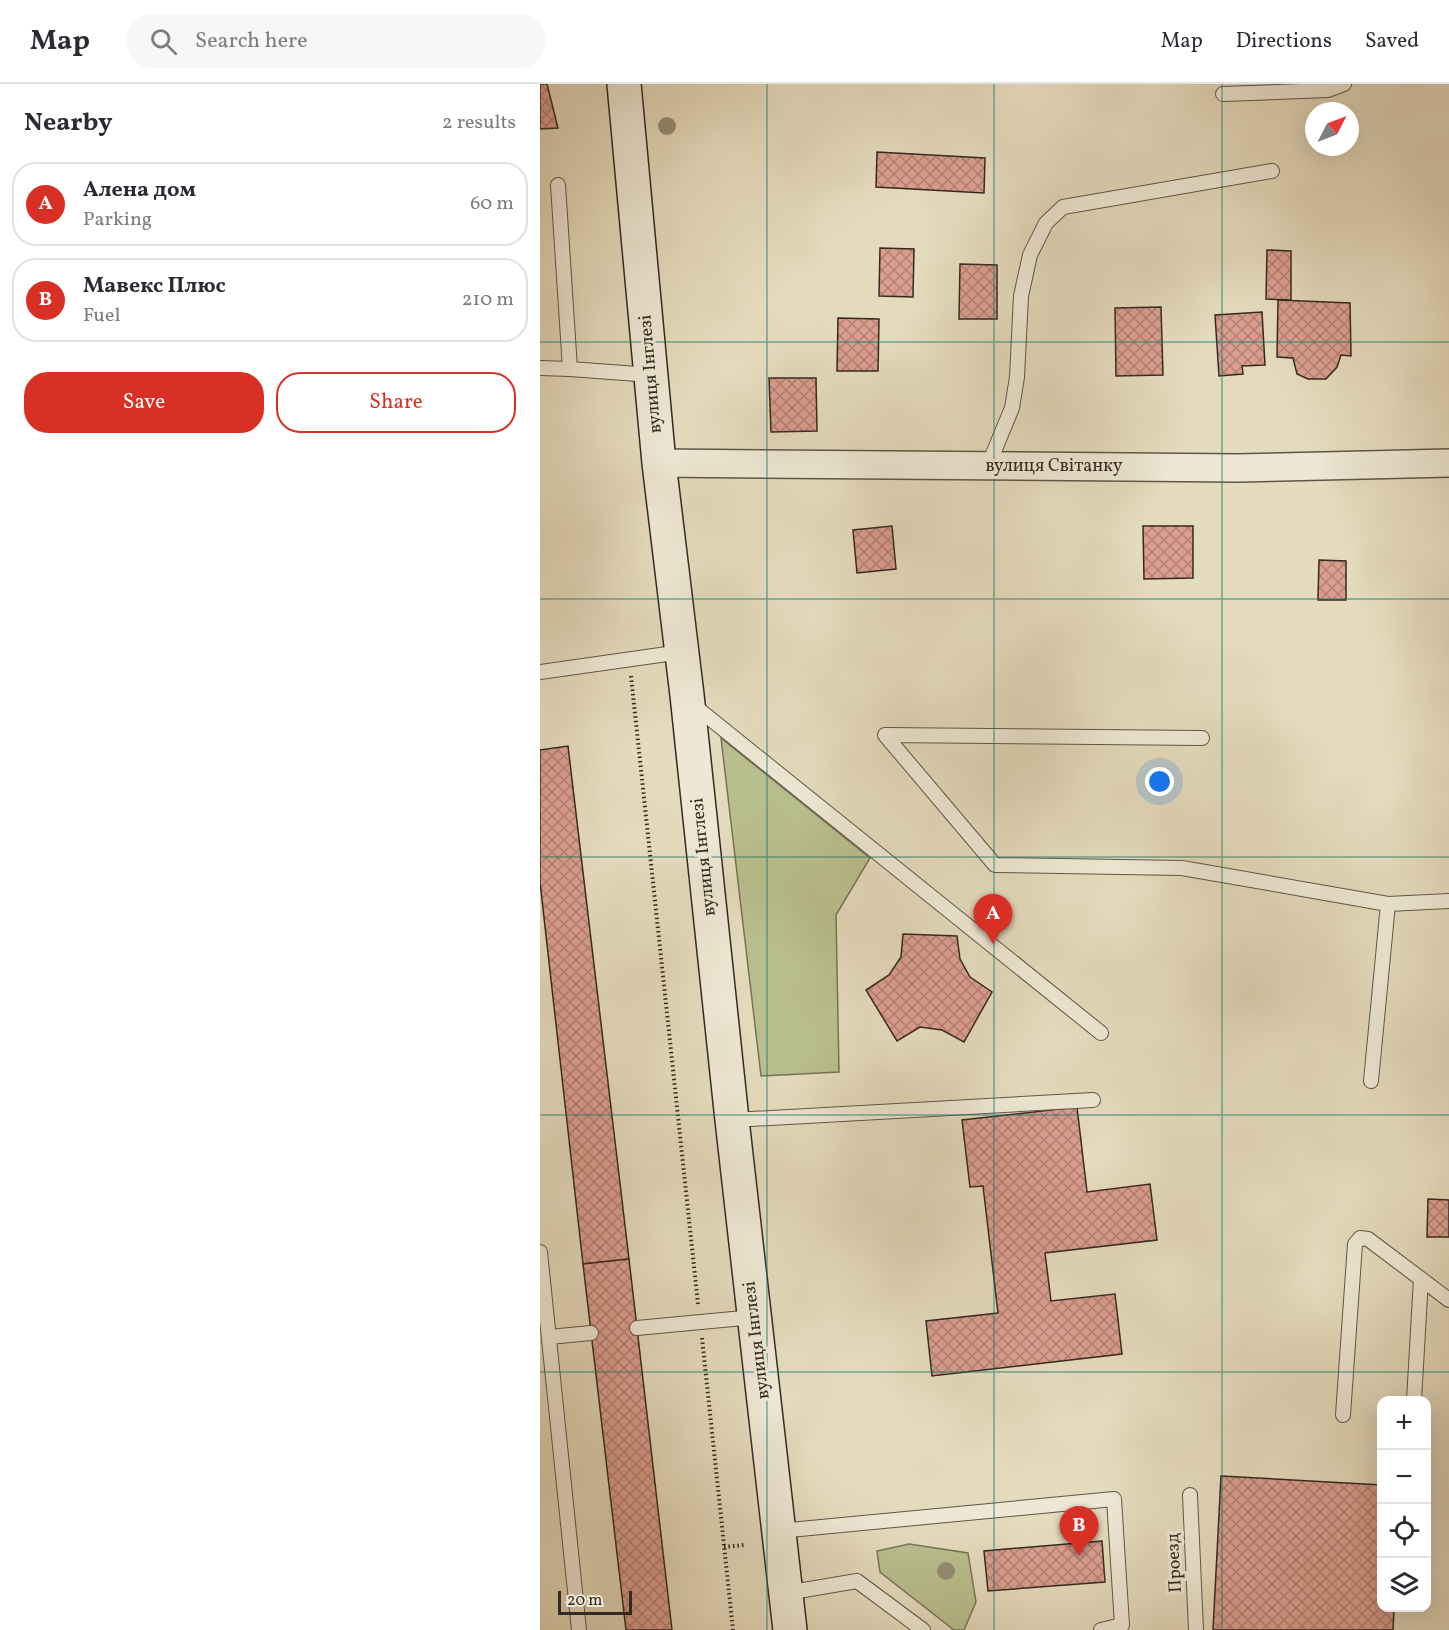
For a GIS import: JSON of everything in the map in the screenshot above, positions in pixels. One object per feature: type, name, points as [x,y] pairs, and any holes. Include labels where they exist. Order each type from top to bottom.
[{"type":"main road","name":"вулиця Інглезі","points":[[624,84],[659,463],[688,701],[732,1120],[790,1630]]},
{"type":"street","name":"вулиця Світанку","points":[[659,463],[1238,468],[1449,463]]},
{"type":"lane","points":[[1223,94],[1328,90],[1344,84]]},
{"type":"lane","points":[[988,466],[1012,408],[1017,377],[1021,296],[1030,255],[1046,223],[1064,207],[1272,171]]},
{"type":"lane","points":[[558,185],[570,369]]},
{"type":"lane","points":[[540,368],[651,375]]},
{"type":"lane","points":[[540,672],[681,652]]},
{"type":"lane","points":[[688,701],[1101,1033]]},
{"type":"lane","points":[[1202,738],[885,735],[995,866],[1182,868],[1388,904],[1449,901]]},
{"type":"lane","points":[[1371,1081],[1388,904]]},
{"type":"lane","points":[[732,1120],[1093,1100]]},
{"type":"lane","points":[[1344,1415],[1355,1244],[1360,1238],[1368,1239],[1449,1300]]},
{"type":"lane","points":[[540,1252],[579,1630]]},
{"type":"lane","points":[[1414,1396],[1421,1279]]},
{"type":"lane","points":[[638,1328],[754,1317]]},
{"type":"lane","points":[[549,1337],[591,1333]]},
{"type":"lane","name":"Проезд","points":[[1190,1495],[1196,1630]]},
{"type":"lane","points":[[779,1532],[1114,1499],[1122,1625],[1101,1630]]},
{"type":"lane","points":[[786,1593],[857,1581],[923,1630]]},
{"type":"path","points":[[629,658],[733,1630]]},
{"type":"path","points":[[724,1547],[744,1545]]},
{"type":"green space","points":[[721,738],[870,858],[836,915],[839,1072],[761,1076]]},
{"type":"green space","points":[[909,1544],[968,1553],[976,1602],[964,1630],[954,1630],[880,1572],[877,1551]]},
{"type":"building","points":[[540,84],[547,84],[558,128],[540,129]]},
{"type":"building","points":[[877,152],[985,158],[984,193],[876,187]]},
{"type":"building","points":[[880,248],[914,249],[913,297],[879,296]]},
{"type":"building","points":[[1267,250],[1291,251],[1291,300],[1266,299]]},
{"type":"building","points":[[960,264],[997,265],[997,319],[959,319]]},
{"type":"building","points":[[1278,300],[1350,303],[1351,356],[1341,355],[1337,367],[1326,379],[1308,379],[1297,374],[1293,358],[1277,357]]},
{"type":"building","points":[[1161,307],[1163,375],[1116,376],[1115,308]]},
{"type":"building","points":[[1262,312],[1265,365],[1242,366],[1243,374],[1219,376],[1215,315]]},
{"type":"building","points":[[838,318],[879,319],[878,371],[837,371]]},
{"type":"building","points":[[769,378],[816,378],[817,431],[771,432]]},
{"type":"building","points":[[892,526],[896,569],[857,573],[853,530]]},
{"type":"building","points":[[1143,526],[1193,526],[1193,578],[1144,579]]},
{"type":"building","points":[[1319,560],[1346,561],[1346,600],[1318,600]]},
{"type":"building","points":[[568,746],[629,1259],[583,1264],[540,882],[540,750]]},
{"type":"building","points":[[903,934],[957,936],[960,959],[970,977],[992,992],[964,1042],[942,1030],[920,1027],[897,1041],[866,990],[889,975],[901,957]]},
{"type":"building","points":[[1077,1107],[1087,1192],[1150,1184],[1157,1240],[1045,1253],[1051,1301],[1115,1294],[1122,1354],[932,1376],[926,1321],[998,1313],[983,1186],[970,1187],[962,1120]]},
{"type":"building","points":[[1428,1199],[1449,1200],[1449,1237],[1427,1237]]},
{"type":"building","points":[[629,1259],[672,1630],[626,1630],[583,1264]]},
{"type":"building","points":[[1221,1476],[1377,1485],[1377,1612],[1394,1612],[1393,1630],[1213,1630]]},
{"type":"building","points":[[1102,1541],[1105,1582],[988,1591],[984,1551]]},
{"type":"place","name":"Алена дом","points":[[993,944]]},
{"type":"place","name":"Мавекс Плюс","points":[[1079,1556]]}]
